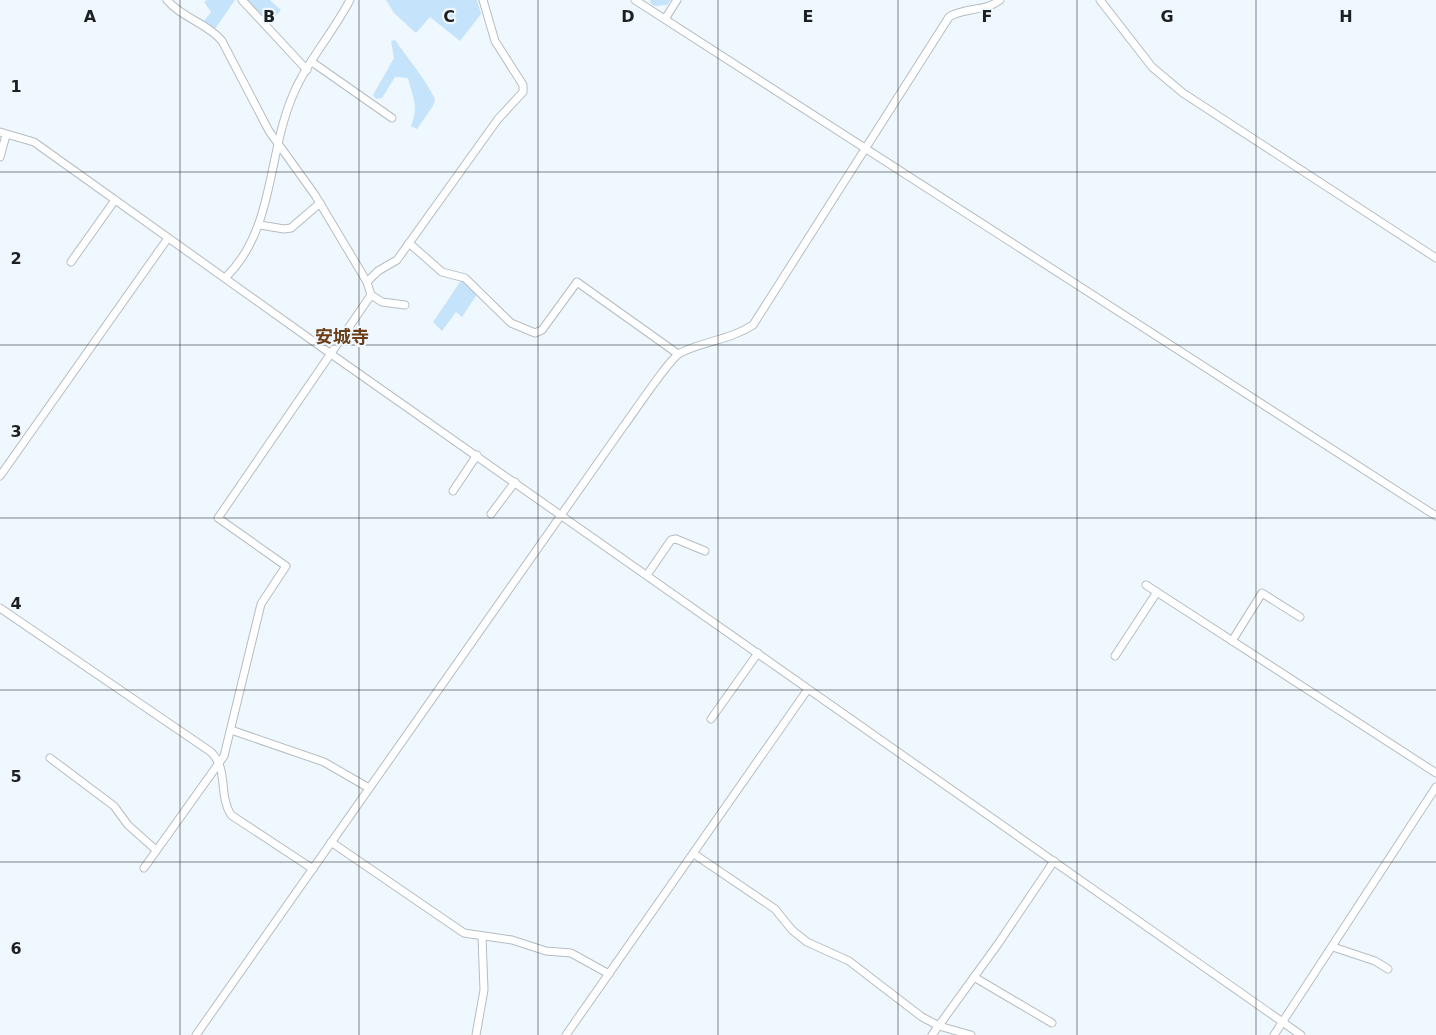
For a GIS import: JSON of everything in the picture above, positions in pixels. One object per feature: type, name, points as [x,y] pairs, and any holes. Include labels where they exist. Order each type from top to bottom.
[{"type":"street","points":[[167,0],[189,18],[215,33],[222,41],[269,131],[320,203],[367,282],[371,295],[382,302],[405,305]]},
{"type":"street","points":[[242,0],[307,70]]},
{"type":"street","points":[[225,278],[252,241],[260,225],[277,142],[291,100],[350,0]]},
{"type":"street","points":[[367,282],[378,271],[398,260],[493,127],[519,98],[524,89],[495,41],[483,0]]},
{"type":"street","points":[[635,0],[1436,516]]},
{"type":"street","points":[[665,19],[677,0]]},
{"type":"street","points":[[196,1035],[623,427],[678,354],[739,334],[752,325],[949,17],[962,11],[986,7],[1000,0]]},
{"type":"street","points":[[1100,0],[1146,60],[1183,93],[1436,258]]},
{"type":"street","points":[[312,62],[392,118]]},
{"type":"street","points":[[0,157],[3,134],[34,142],[331,354],[1301,1035]]},
{"type":"street","points":[[72,262],[115,200]]},
{"type":"street","points":[[260,225],[284,229],[291,228],[320,203]]},
{"type":"street","points":[[0,476],[168,238]]},
{"type":"street","points":[[409,244],[442,272],[465,278],[512,322],[535,333],[542,330],[577,282],[678,354]]},
{"type":"street","points":[[144,868],[220,764],[231,730],[261,604],[286,566],[218,518],[371,295]]},
{"type":"street","points":[[453,490],[477,455]]},
{"type":"street","points":[[491,514],[515,482]]},
{"type":"street","points":[[647,575],[671,540],[676,539],[705,551]]},
{"type":"street","points":[[1146,585],[1436,773]]},
{"type":"street","points":[[1115,656],[1157,592]]},
{"type":"street","points":[[1232,641],[1262,593],[1300,617]]},
{"type":"street","points":[[0,608],[211,752],[220,764],[223,774],[224,803],[231,815],[313,869]]},
{"type":"street","points":[[712,719],[758,653]]},
{"type":"street","points":[[566,1035],[808,689]]},
{"type":"street","points":[[231,730],[324,762],[369,788]]},
{"type":"street","points":[[50,758],[114,806],[128,825],[156,850]]},
{"type":"street","points":[[1274,1035],[1333,948],[1436,787]]},
{"type":"street","points":[[331,842],[452,927],[472,936],[512,940],[546,951],[571,953],[609,974]]},
{"type":"street","points":[[694,854],[775,909],[792,930],[807,942],[849,961],[922,1017],[939,1026],[971,1035]]},
{"type":"street","points":[[932,1035],[1054,861]]},
{"type":"street","points":[[476,1035],[484,990],[482,936]]},
{"type":"street","points":[[1333,948],[1374,962],[1388,969]]},
{"type":"street","points":[[974,977],[1052,1023]]},
{"type":"shaded area","points":[[207,0],[235,0],[215,29],[203,22],[211,12],[204,2]]},
{"type":"shaded area","points":[[247,0],[270,0],[281,10],[268,24]]},
{"type":"shaded area","points":[[386,0],[477,0],[481,14],[460,41],[430,17],[416,33],[394,13]]},
{"type":"shaded area","points":[[650,0],[671,0],[667,5],[655,6],[651,4]]},
{"type":"shaded area","points":[[395,40],[435,99],[433,106],[417,129],[411,126],[415,108],[408,78],[395,77],[382,98],[376,99],[373,95],[394,58],[391,41]]},
{"type":"shaded area","points":[[462,279],[478,293],[462,317],[456,312],[442,331],[433,322]]},
{"type":"district","name":"安城寺","points":[[342,336]]}]
